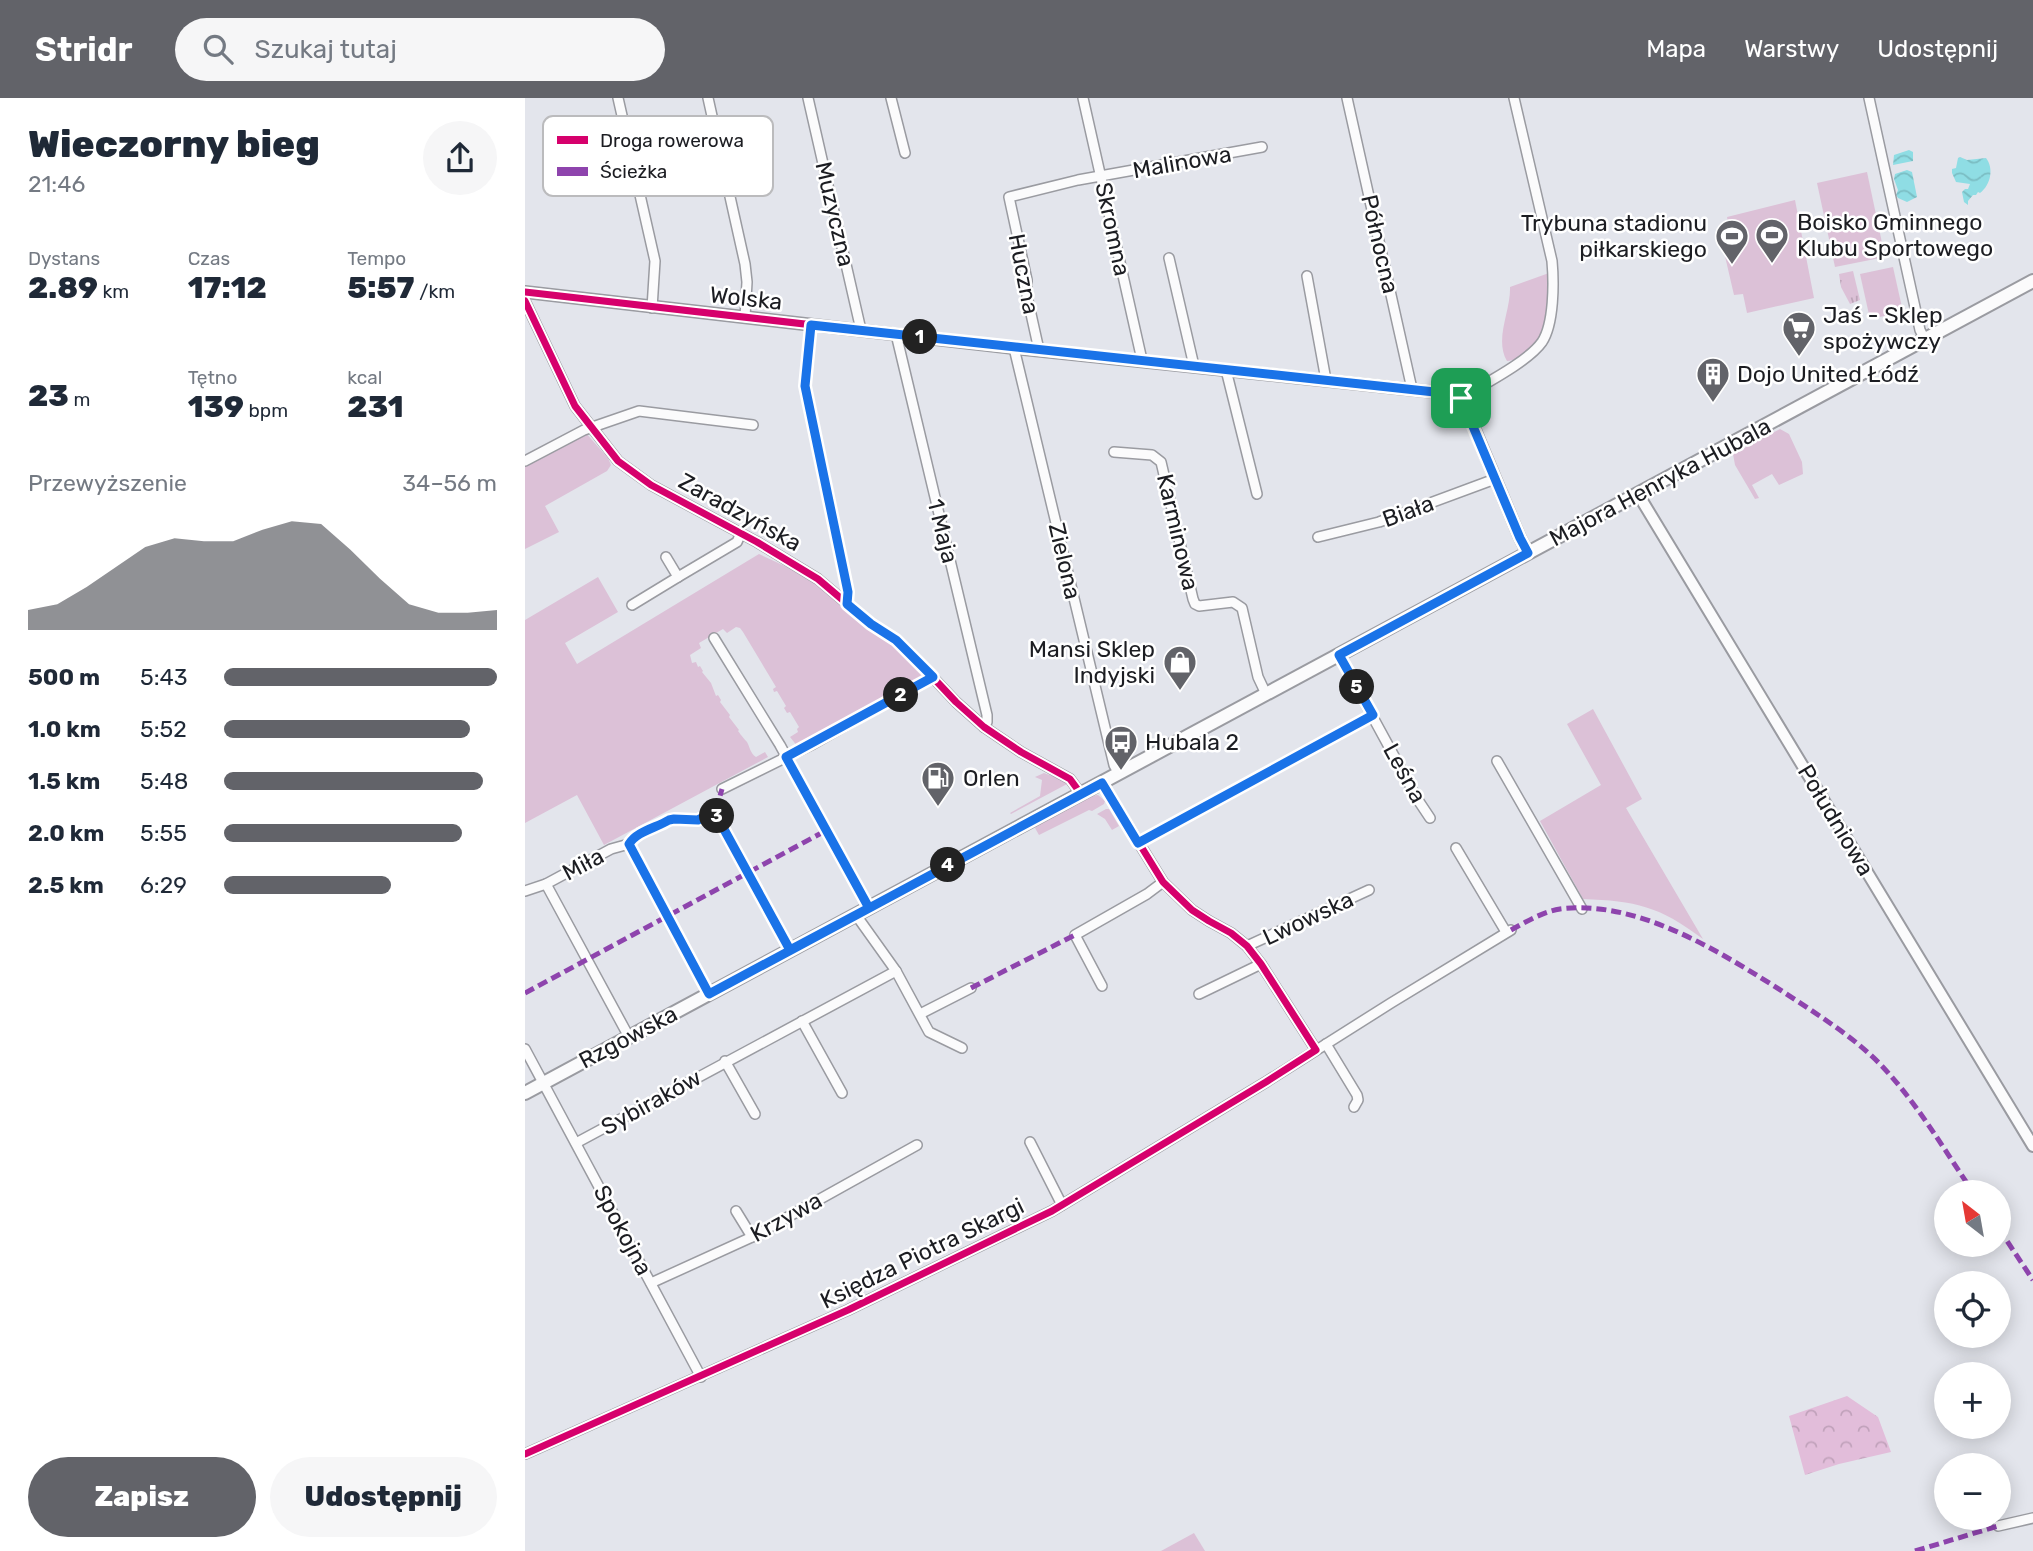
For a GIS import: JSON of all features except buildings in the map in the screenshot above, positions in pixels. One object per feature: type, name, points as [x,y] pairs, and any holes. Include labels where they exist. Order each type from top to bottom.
[{"type":"main road","name":"Majora Henryka Hubala","points":[[1102,783],[2033,281]]},
{"type":"main road","name":"Rzgowska","points":[[525,1093],[1102,783]]},
{"type":"street","points":[[618,98],[622,116]]},
{"type":"street","points":[[708,98],[712,116]]},
{"type":"street","name":"Muzyczna","points":[[809,98],[861,330]]},
{"type":"street","points":[[891,98],[905,153]]},
{"type":"street","name":"Skromna","points":[[1083,98],[1142,360]]},
{"type":"street","name":"Północna","points":[[1347,98],[1412,389]]},
{"type":"street","points":[[1514,98],[1552,261],[1553,284],[1549,322],[1537,348],[1461,398],[1528,553]]},
{"type":"street","points":[[1869,98],[1920,330],[1925,340]]},
{"type":"street","name":"Malinowa","points":[[1009,197],[1102,176],[1262,147]]},
{"type":"street","points":[[640,196],[655,261],[652,307]]},
{"type":"street","points":[[730,196],[745,264],[745,317]]},
{"type":"street","name":"Huczna","points":[[1009,197],[1039,350]]},
{"type":"street","points":[[1169,258],[1194,366]]},
{"type":"street","points":[[1307,276],[1326,380]]},
{"type":"street","name":"Wolska","points":[[525,292],[1014,348],[1412,389],[1453,394],[1461,398]]},
{"type":"street","name":"Zaradzyńska","points":[[525,301],[575,406],[618,461],[651,485],[741,533],[818,579],[871,624],[896,640],[984,727],[1021,752],[1070,779],[1081,794]]},
{"type":"street","points":[[811,325],[805,386],[848,592],[847,604]]},
{"type":"street","name":"1 Maja","points":[[896,334],[987,715],[984,727]]},
{"type":"street","name":"Zielona","points":[[1014,348],[1114,765],[1119,774]]},
{"type":"street","points":[[1226,370],[1257,494]]},
{"type":"street","points":[[525,461],[590,427],[644,411],[753,425]]},
{"type":"street","name":"Karminowa","points":[[1114,452],[1149,454],[1161,462],[1195,604],[1202,607],[1233,602],[1242,608],[1258,677],[1266,694]]},
{"type":"street","name":"Biała","points":[[1318,537],[1379,523],[1495,478]]},
{"type":"street","name":"Południowa","points":[[1638,494],[2033,1146]]},
{"type":"street","points":[[632,605],[737,542],[741,533]]},
{"type":"street","points":[[666,557],[678,577]]},
{"type":"street","points":[[714,638],[786,757],[869,908]]},
{"type":"street","name":"Leśna","points":[[1339,655],[1430,818]]},
{"type":"street","points":[[722,789],[933,677]]},
{"type":"street","points":[[1138,843],[1373,715]]},
{"type":"street","points":[[1497,761],[1582,909]]},
{"type":"street","points":[[1102,783],[1163,882],[1192,910],[1231,933],[1247,946],[1316,1049]]},
{"type":"street","name":"Miła","points":[[525,891],[546,884],[611,849],[629,844],[638,834],[669,820],[698,820],[716,810],[790,950]]},
{"type":"street","points":[[629,844],[709,994]]},
{"type":"street","name":"Księdza Piotra Skargi","points":[[525,1454],[848,1310],[1062,1205],[1509,931],[1457,848]]},
{"type":"street","points":[[1102,986],[1075,935],[1163,882]]},
{"type":"street","points":[[546,884],[629,1037]]},
{"type":"street","name":"Lwowska","points":[[1247,946],[1370,890]]},
{"type":"street","points":[[856,915],[896,971],[929,1032],[962,1048]]},
{"type":"street","points":[[1199,995],[1261,964]]},
{"type":"street","name":"Sybiraków","points":[[576,1143],[896,971]]},
{"type":"street","points":[[920,1014],[971,988]]},
{"type":"street","points":[[802,1021],[842,1093]]},
{"type":"street","points":[[1326,1044],[1357,1095],[1354,1107]]},
{"type":"street","name":"Spokojna","points":[[525,1049],[701,1377]]},
{"type":"street","name":"Sybiraków","points":[[725,1061],[755,1114]]},
{"type":"street","points":[[1030,1142],[1062,1205]]},
{"type":"street","name":"Krzywa","points":[[651,1283],[752,1237],[917,1145]]},
{"type":"street","points":[[736,1211],[752,1237]]},
{"type":"street","points":[[2011,1523],[2033,1518]]},
{"type":"green space","points":[[1867,172],[1885,257],[1835,267],[1817,183]]},
{"type":"green space","name":"Boisko Gminnego Klubu Sportowego","points":[[1795,200],[1814,298],[1747,313],[1743,294],[1734,295],[1721,239],[1731,237],[1727,217]]},
{"type":"green space","points":[[1893,267],[1903,312],[1870,319],[1860,274]]},
{"type":"green space","points":[[1853,271],[1860,300],[1850,304],[1841,287],[1839,274]]},
{"type":"green space","points":[[1549,273],[1547,316],[1540,335],[1526,352],[1507,361],[1502,344],[1510,287]]},
{"type":"green space","points":[[1780,429],[1789,434],[1802,462],[1803,474],[1779,485],[1772,474],[1752,485],[1759,498],[1755,499],[1735,465],[1733,454]]},
{"type":"green space","points":[[585,432],[611,465],[607,471],[545,506],[559,532],[525,549],[525,464]]},
{"type":"green space","points":[[759,554],[802,574],[862,623],[906,651],[926,675],[798,747],[790,737],[798,732],[799,727],[790,712],[787,713],[777,691],[774,692],[776,687],[743,632],[736,627],[727,633],[723,629],[699,643],[701,648],[690,655],[692,663],[696,662],[698,667],[700,666],[752,754],[756,757],[765,752],[768,757],[604,845],[577,795],[525,823],[525,620],[598,577],[618,612],[565,643],[577,664]]},
{"type":"green space","points":[[1593,709],[1642,799],[1626,808],[1703,939],[1673,919],[1646,907],[1618,901],[1583,899],[1540,821],[1601,785],[1567,724]]},
{"type":"green space","points":[[1044,773],[1064,780],[1067,784],[1011,814],[1040,796],[1042,780],[1035,777]]},
{"type":"green space","points":[[1098,795],[1105,801],[1104,804],[1039,835],[1035,828],[1037,824],[1089,796]]},
{"type":"green space","points":[[1109,809],[1119,826],[1112,830],[1105,819],[1097,814]]},
{"type":"green space","points":[[1847,1396],[1878,1417],[1891,1452],[1805,1475],[1789,1416]]},
{"type":"green space","points":[[1194,1533],[1205,1551],[1161,1551]]},
{"type":"water","points":[[1909,150],[1913,152],[1913,161],[1893,165],[1894,155]]},
{"type":"water","points":[[1960,157],[1967,160],[1986,158],[1990,167],[1987,186],[1980,193],[1973,195],[1968,205],[1964,202],[1962,192],[1968,189],[1970,184],[1956,182],[1952,173]]},
{"type":"water","points":[[1907,170],[1912,172],[1917,197],[1907,202],[1896,195],[1898,190],[1894,179],[1895,174]]},
{"type":"marked path","points":[[716,810],[722,789]]},
{"type":"marked path","points":[[525,993],[827,830]]},
{"type":"marked path","points":[[1511,930],[1553,910],[1589,908],[1619,912],[1649,921],[1707,946],[1785,993],[1857,1043],[1879,1063],[1917,1109],[1965,1180]]},
{"type":"marked path","points":[[971,988],[1075,935]]},
{"type":"marked path","points":[[2011,1247],[2033,1280]]},
{"type":"marked path","points":[[1915,1551],[1985,1530]]},
{"type":"cycle path","points":[[525,292],[1014,348],[1453,394],[1461,398],[1465,406],[1528,553]]},
{"type":"cycle path","points":[[525,301],[575,406],[618,461],[651,485],[757,542],[818,579],[871,624],[896,640],[984,727],[1021,752],[1070,779],[1081,794],[1102,783],[1163,882],[1192,910],[1231,933],[1247,946],[1316,1050],[1052,1211],[848,1310],[525,1454]]},
{"type":"place","name":"Boisko Gminnego Klubu Sportowego","points":[[1772,265]]},
{"type":"place","name":"Trybuna stadionu piłkarskiego","points":[[1732,266]]},
{"type":"place","name":"Jaś - Sklep spożywczy","points":[[1799,358]]},
{"type":"place","name":"Dojo United Łódź","points":[[1713,404]]},
{"type":"place","name":"Mansi Sklep Indyjski","points":[[1180,692]]},
{"type":"place","name":"Hubala 2","points":[[1121,772]]},
{"type":"place","name":"Orlen","points":[[938,808]]},
{"type":"route","points":[[811,325],[1453,394],[1461,398],[1528,553],[1339,655],[1373,715],[1138,843],[1102,783],[709,994],[629,844],[631,841],[638,834],[669,820],[698,820],[716,810],[790,950],[869,908],[786,757],[933,677],[896,640],[847,604],[848,592],[805,386],[811,325]]}]
